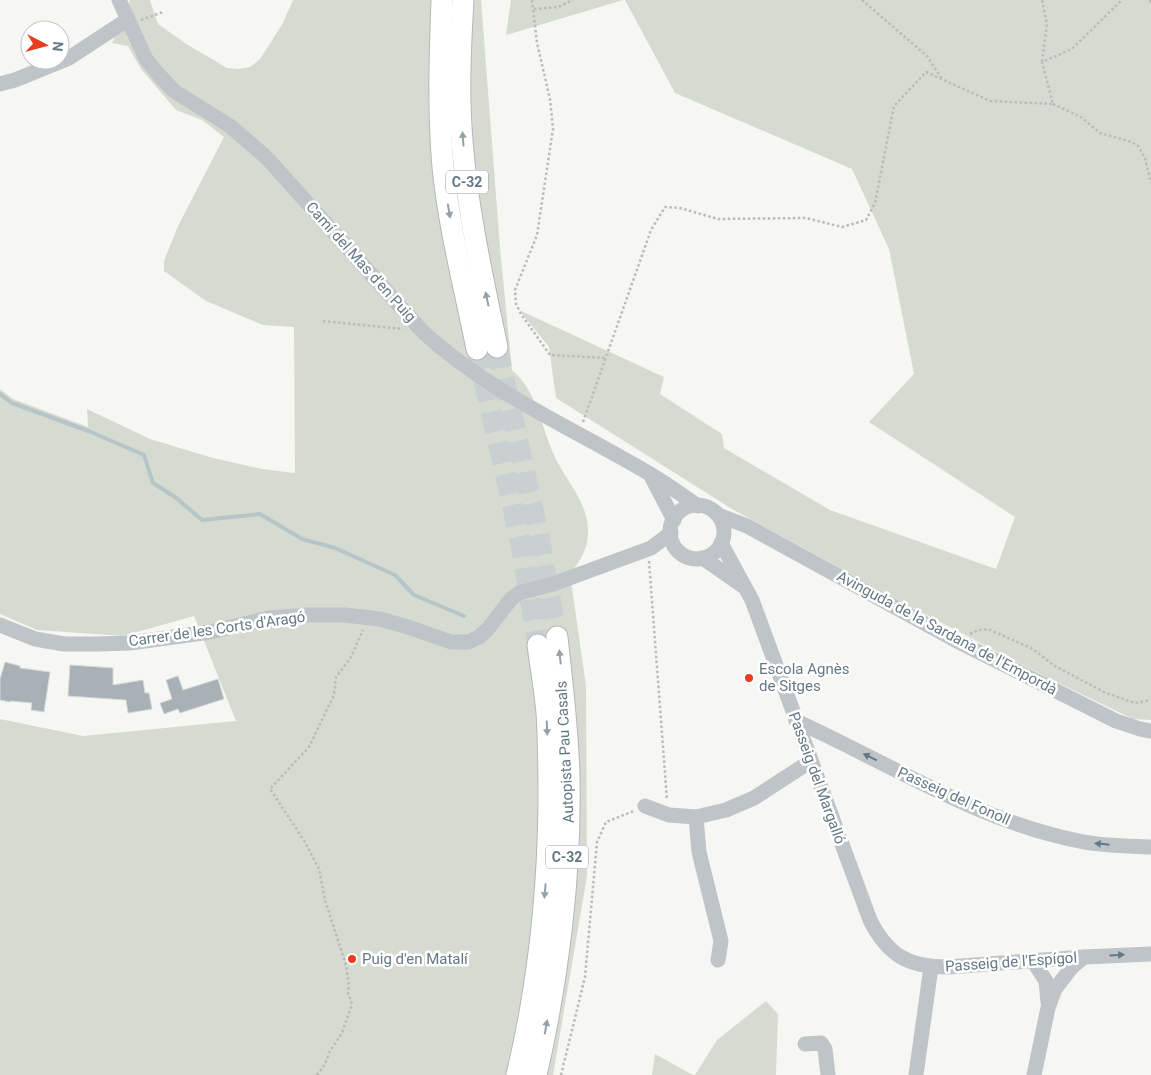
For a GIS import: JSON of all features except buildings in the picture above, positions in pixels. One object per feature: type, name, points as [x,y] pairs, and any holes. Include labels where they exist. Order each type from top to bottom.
[{"type":"highway","points":[[433,0],[431,34],[439,76]]},
{"type":"highway","name":"C-32","points":[[442,0],[439,76],[440,128],[448,209],[487,348],[478,256],[465,166],[460,103],[463,5]]},
{"type":"highway","name":"Autopista Pau Casals","points":[[536,1075],[552,989],[565,898],[568,839],[568,758],[557,637]]},
{"type":"highway","name":"Autopista Pau Casals","points":[[517,1075],[525,1041],[546,893],[549,780],[547,713],[538,645]]},
{"type":"street","name":"Camí del Mas d'en Puig","points":[[119,0],[146,59],[174,91],[230,126],[267,158],[422,331],[439,347],[518,401],[651,474],[698,506]]},
{"type":"street","points":[[0,84],[15,80],[69,58],[128,22]]},
{"type":"street","points":[[651,474],[672,526],[672,539],[676,549]]},
{"type":"street","points":[[698,506],[709,508],[718,515],[723,525],[723,538],[715,552],[703,558],[690,558],[676,549],[651,548],[672,526],[684,509],[698,506]]},
{"type":"street","name":"Avinguda de la Sardana de l'Empordà","points":[[718,515],[747,526],[955,640],[1116,721],[1151,731]]},
{"type":"street","points":[[723,538],[747,526]]},
{"type":"street","name":"Passeig del Margalló","points":[[723,538],[747,589],[870,920],[879,938]]},
{"type":"street","name":"Carrer de les Corts d'Aragó","points":[[0,625],[35,639],[64,644],[97,644],[210,632],[269,618],[306,615],[344,616],[380,620],[408,627],[451,642],[468,642],[479,637],[487,630],[511,598],[519,593],[533,590],[651,548]]},
{"type":"street","points":[[703,558],[747,589]]},
{"type":"street","name":"Passeig del Fonoll","points":[[796,721],[991,815],[1079,841],[1151,847]]},
{"type":"street","points":[[644,806],[669,815],[696,817],[726,810],[754,798],[811,761]]},
{"type":"street","points":[[696,817],[698,852],[721,941],[718,960]]},
{"type":"street","name":"Passeig de l'Espígol","points":[[879,938],[894,954],[911,962],[931,967],[1151,954]]},
{"type":"street","points":[[1034,1075],[1048,1008],[1055,989],[1072,967],[1084,957]]},
{"type":"street","points":[[1033,961],[1046,981],[1048,1008]]},
{"type":"street","points":[[916,1075],[931,967]]},
{"type":"street","points":[[805,1044],[821,1043],[825,1049],[828,1075]]},
{"type":"path","points":[[532,0],[537,43],[550,98],[553,129],[537,235],[516,290],[516,304],[550,356],[605,358]]},
{"type":"path","points":[[534,9],[558,7],[573,0]]},
{"type":"path","points":[[862,0],[927,56],[942,79]]},
{"type":"path","points":[[1042,0],[1047,24],[1042,62],[1053,104]]},
{"type":"path","points":[[1042,62],[1072,49],[1122,0]]},
{"type":"path","points":[[1150,0],[1151,6]]},
{"type":"path","points":[[128,22],[163,12]]},
{"type":"path","points":[[578,435],[651,230],[665,207],[680,208],[718,220],[806,218],[842,227],[866,220],[875,203],[894,106],[926,72],[990,102],[1053,104],[1081,117],[1100,133],[1132,142],[1138,146],[1145,158],[1151,183]]},
{"type":"path","points":[[323,321],[422,331]]},
{"type":"path","points":[[651,548],[649,562],[669,815]]},
{"type":"path","points":[[317,1075],[342,1033],[352,1004],[348,993],[347,971],[340,942],[325,900],[319,869],[305,842],[270,789],[309,747],[334,696],[336,677],[350,659],[366,624],[380,620]]},
{"type":"path","points":[[955,640],[979,630],[988,629],[1033,649],[1053,666],[1106,694],[1135,703],[1151,700]]},
{"type":"path","points":[[561,1075],[585,977],[598,842],[606,822],[644,806]]},
{"type":"shaded area","points":[[129,0],[150,0],[158,24],[188,45],[227,68],[238,69],[250,67],[260,59],[283,23],[293,0],[481,0],[500,248],[512,370],[529,390],[552,451],[581,502],[588,529],[584,553],[570,574],[586,686],[587,876],[553,1075],[0,1075],[0,719],[83,736],[236,721],[194,616],[123,636],[37,630],[0,614],[0,389],[13,399],[88,427],[87,409],[150,439],[213,458],[262,469],[295,473],[294,327],[263,325],[206,301],[164,271],[164,261],[178,226],[224,137],[202,120],[176,110],[141,69],[128,46],[112,43],[130,2]]},
{"type":"shaded area","points":[[511,0],[623,0],[506,35]]},
{"type":"shaded area","points":[[625,0],[1151,0],[1151,720],[1133,719],[1046,677],[892,597],[732,509],[556,398],[549,347],[519,310],[664,377],[660,394],[722,434],[724,448],[830,510],[996,569],[1015,517],[869,422],[914,374],[889,249],[852,169],[675,93]]},
{"type":"shaded area","points":[[766,1001],[778,1014],[776,1075],[695,1075],[717,1040]]},
{"type":"shaded area","points":[[655,1054],[693,1075],[652,1075]]},
{"type":"waterway","points":[[0,394],[12,403],[91,432],[144,455],[153,483],[175,497],[202,520],[260,514],[302,539],[335,548],[395,575],[414,595],[464,616]]},
{"type":"tunnel","points":[[497,347],[538,532],[557,637]]},
{"type":"tunnel","points":[[477,349],[520,539],[538,645]]},
{"type":"place","name":"Escola Agnès de Sitges","points":[[749,678]]},
{"type":"place","name":"Puig d'en Matalí","points":[[352,959]]}]
